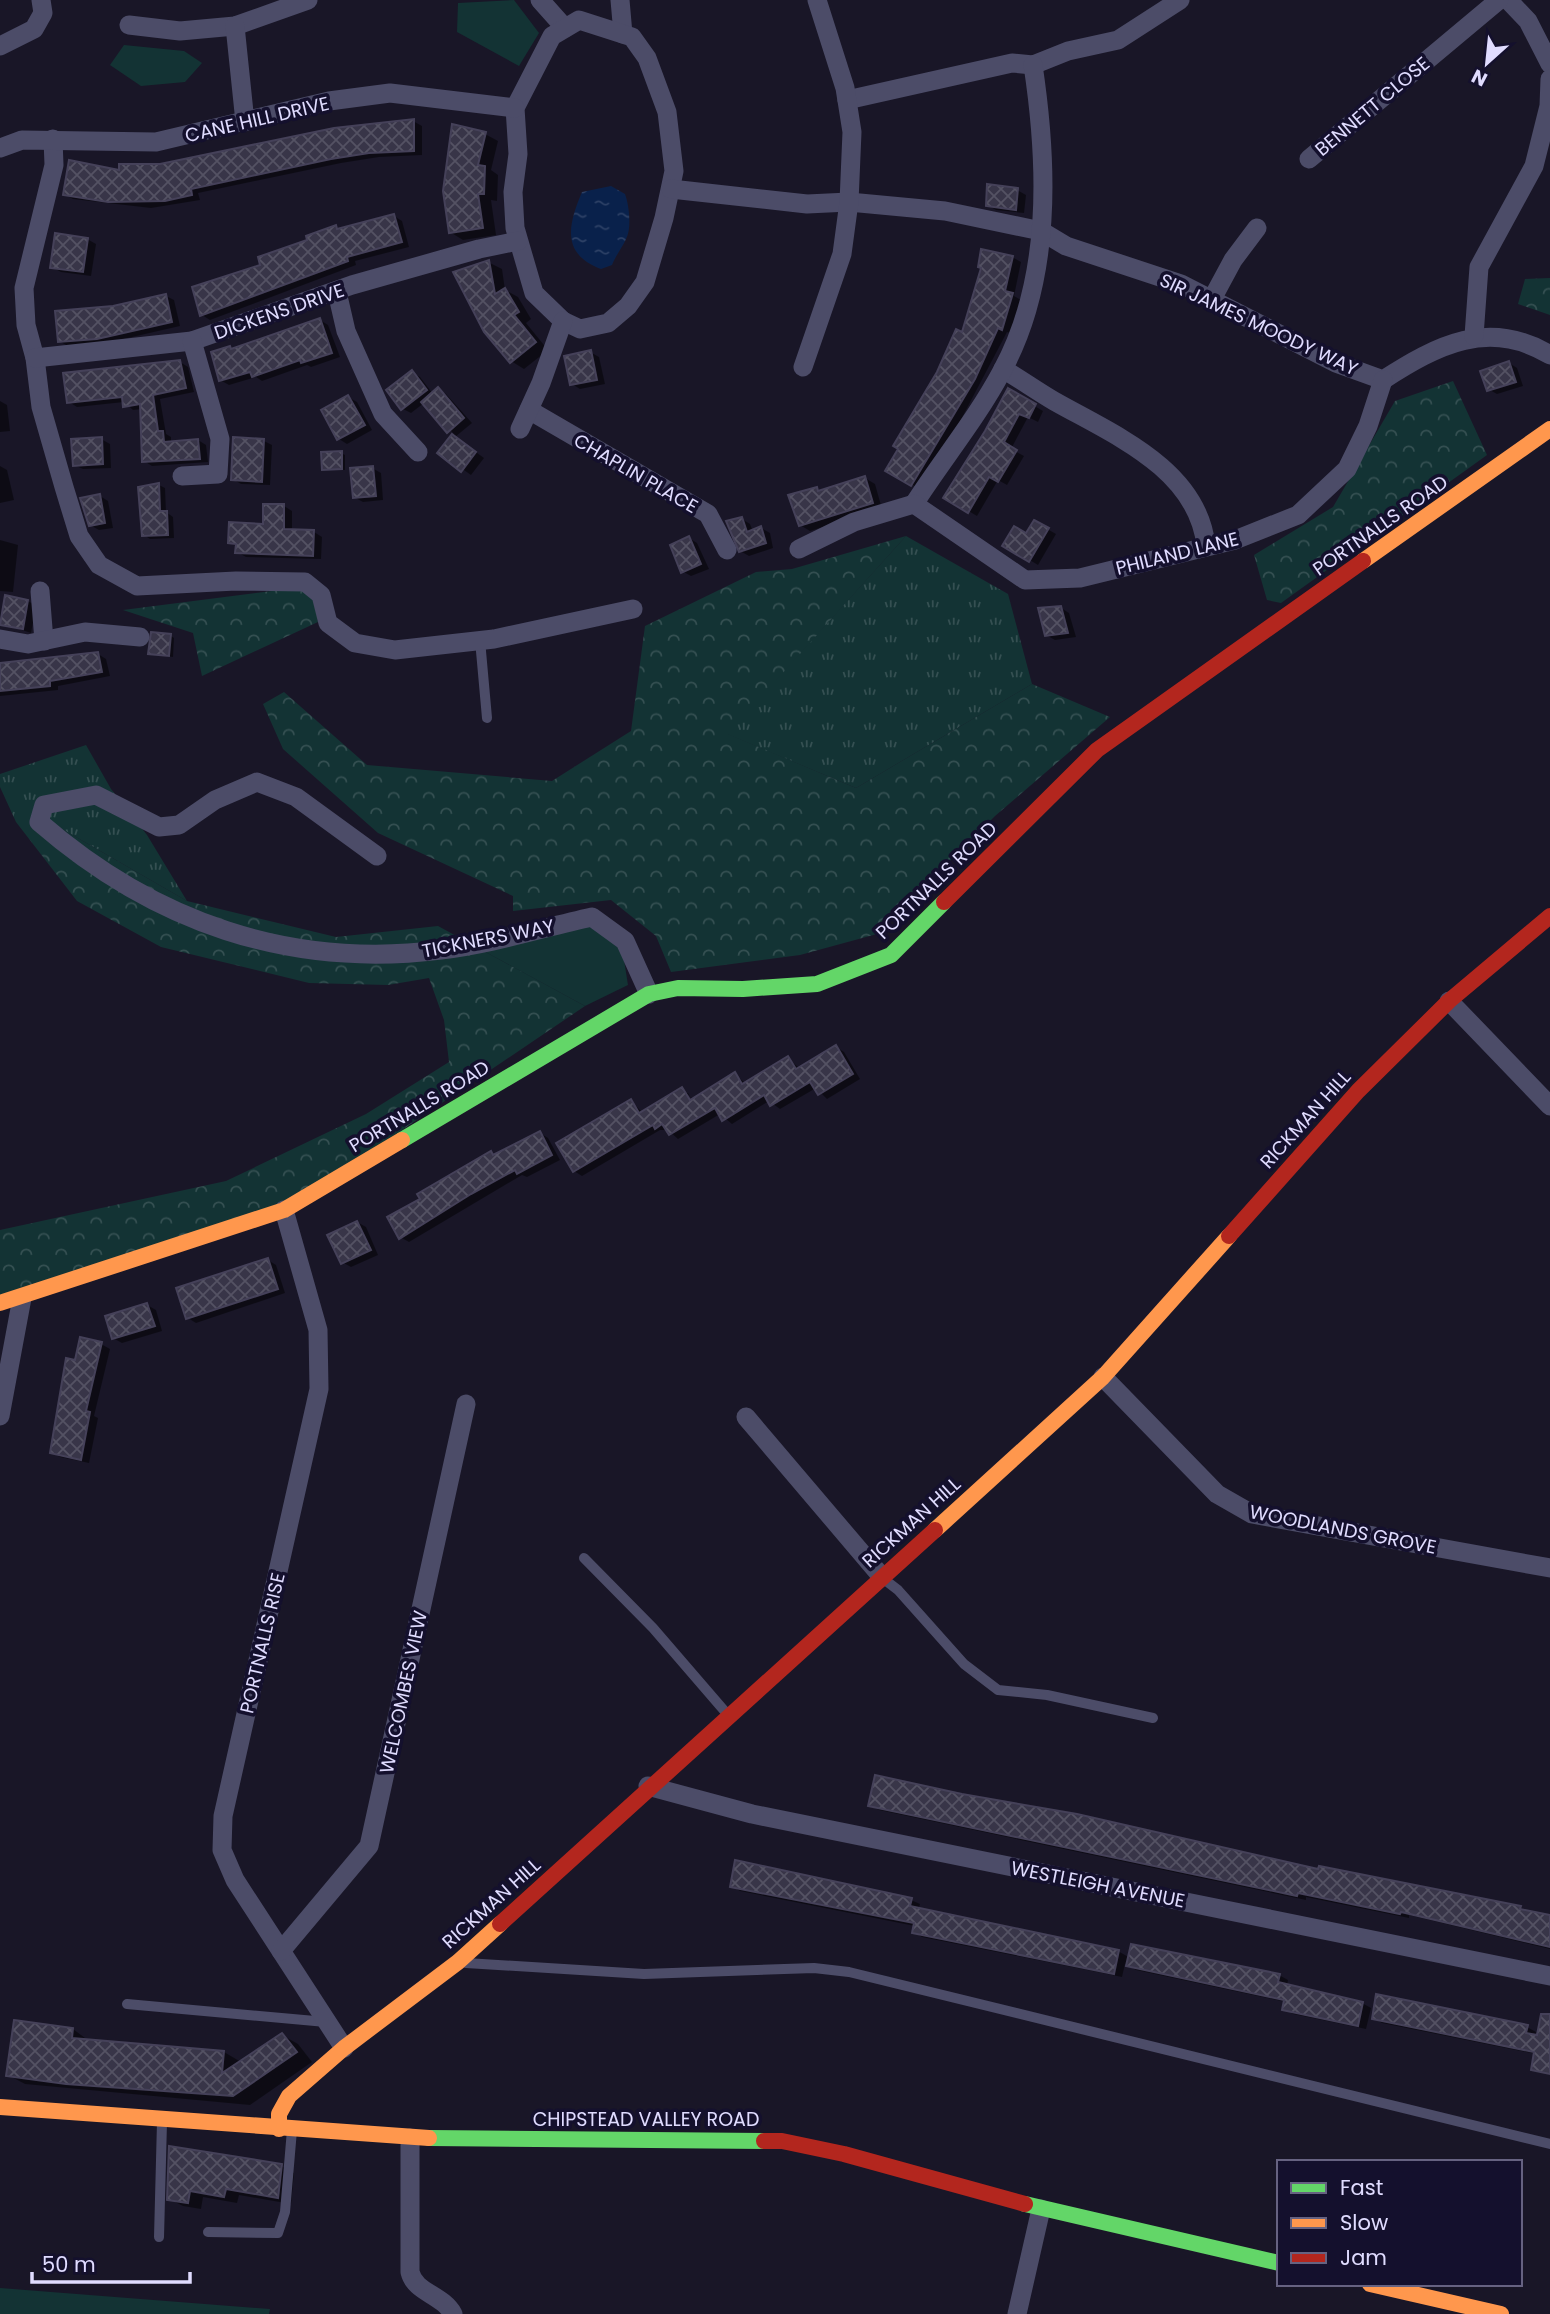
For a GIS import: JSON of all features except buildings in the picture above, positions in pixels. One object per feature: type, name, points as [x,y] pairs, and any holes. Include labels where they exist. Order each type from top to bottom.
[{"type":"street","points":[[0,46],[34,29],[43,13],[41,0]]},
{"type":"street","points":[[129,25],[180,31],[235,26],[308,0]]},
{"type":"street","points":[[540,0],[565,28]]},
{"type":"street","points":[[620,0],[623,34]]},
{"type":"street","points":[[803,367],[842,254],[849,202],[852,132],[847,100],[817,0]]},
{"type":"street","points":[[847,100],[1012,63],[1033,65],[1068,51],[1118,40],[1180,0]]},
{"type":"street","name":"BENNETT CLOSE","points":[[1309,159],[1499,0]]},
{"type":"street","points":[[1508,0],[1528,21],[1550,64]]},
{"type":"street","points":[[579,20],[632,37],[647,58],[667,112],[674,171],[645,282],[628,306],[608,323],[580,328],[563,321],[534,293],[518,242],[513,192],[518,154],[515,108],[552,36],[565,28],[579,20]]},
{"type":"street","points":[[235,26],[245,122]]},
{"type":"street","points":[[799,549],[854,522],[914,503],[1003,369],[1032,288],[1041,231],[1044,159],[1033,65]]},
{"type":"street","points":[[1474,336],[1479,267],[1534,166],[1549,106],[1550,79]]},
{"type":"street","name":"CANE HILL DRIVE","points":[[0,148],[22,140],[156,142],[329,101],[390,93],[515,108]]},
{"type":"street","points":[[53,139],[54,165],[24,288],[26,325],[35,358],[41,407],[79,536],[99,565],[137,586],[305,582],[321,595],[328,623],[355,643],[395,650],[480,640],[633,609]]},
{"type":"street","name":"SIR JAMES MOODY WAY","points":[[671,189],[807,204],[849,202],[945,211],[1041,231],[1066,246],[1105,257],[1212,299],[1336,363],[1383,380],[1441,346],[1474,336],[1532,344],[1550,355]]},
{"type":"street","points":[[1212,299],[1233,260],[1258,228]]},
{"type":"street","name":"DICKENS DRIVE","points":[[35,358],[192,341],[455,256],[518,242]]},
{"type":"street","points":[[337,292],[346,331],[383,414],[418,452]]},
{"type":"street","points":[[520,429],[563,321]]},
{"type":"street","points":[[182,476],[218,474],[220,439],[192,341]]},
{"type":"street","points":[[1003,369],[1118,435],[1160,467],[1188,493],[1204,523],[1206,547]]},
{"type":"street","name":"PHILAND LANE","points":[[914,503],[1025,580],[1080,578],[1235,540],[1298,515],[1347,469],[1368,426],[1383,380]]},
{"type":"street","name":"CHAPLIN PLACE","points":[[529,411],[708,514],[727,550]]},
{"type":"street","name":"PORTNALLS ROAD","points":[[0,1303],[284,1210],[649,994],[678,988],[743,989],[817,984],[891,955],[1097,750],[1550,429]]},
{"type":"street","points":[[40,591],[44,641]]},
{"type":"street","points":[[0,639],[29,644],[85,632],[141,636]]},
{"type":"street","name":"TICKNERS WAY","points":[[377,856],[296,797],[257,782],[215,800],[179,825],[159,827],[96,794],[44,805],[39,822],[115,880],[197,923],[283,946],[360,956],[443,950],[592,917],[625,941],[649,994]]},
{"type":"street","name":"RICKMAN HILL","points":[[285,2130],[279,2114],[289,2096],[344,2049],[458,1962],[648,1786],[1103,1377],[1358,1090],[1449,1001],[1550,916]]},
{"type":"street","points":[[1449,1001],[1550,1106]]},
{"type":"street","name":"PORTNALLS RISE","points":[[284,1210],[318,1330],[319,1389],[221,1833],[227,1865],[344,2049]]},
{"type":"street","points":[[0,1416],[22,1298]]},
{"type":"street","name":"WOODLANDS GROVE","points":[[1103,1377],[1217,1494],[1242,1510],[1272,1518],[1550,1568]]},
{"type":"street","name":"WELCOMBES VIEW","points":[[281,1951],[369,1846],[466,1404]]},
{"type":"street","points":[[746,1417],[882,1577]]},
{"type":"street","name":"WESTLEIGH AVENUE","points":[[648,1786],[752,1814],[1550,1976]]},
{"type":"street","name":"CHIPSTEAD VALLEY ROAD","points":[[0,2107],[410,2138],[782,2141],[844,2154],[1041,2209],[1277,2263]]},
{"type":"street","points":[[410,2138],[410,2272],[416,2285],[437,2297],[453,2314]]},
{"type":"street","points":[[1017,2314],[1041,2209]]},
{"type":"street","points":[[1378,2286],[1492,2313]]},
{"type":"lane","points":[[480,640],[487,718]]},
{"type":"lane","points":[[584,1558],[653,1628],[728,1715]]},
{"type":"lane","points":[[882,1577],[898,1590],[964,1664],[998,1690],[1047,1696],[1153,1718]]},
{"type":"lane","points":[[458,1962],[644,1974],[814,1968],[849,1972],[1550,2144]]},
{"type":"lane","points":[[127,2004],[327,2022]]},
{"type":"lane","points":[[159,2237],[162,2121]]},
{"type":"lane","points":[[208,2232],[278,2232],[285,2212],[285,2130]]},
{"type":"green space","points":[[514,0],[539,33],[519,66],[457,32],[458,3]]},
{"type":"green space","points":[[124,45],[184,51],[202,63],[185,82],[141,86],[110,65]]},
{"type":"green space","points":[[1550,278],[1550,315],[1518,304],[1525,279]]},
{"type":"green space","points":[[1453,381],[1487,455],[1281,603],[1267,600],[1254,555],[1333,507],[1395,401]]},
{"type":"green space","points":[[906,536],[1008,594],[1032,684],[856,788],[727,734]]},
{"type":"green space","points":[[906,536],[728,734],[856,788],[1032,684],[1110,717],[995,816],[877,934],[800,955],[671,972],[656,936],[611,900],[513,911],[513,896],[378,833],[283,749],[263,704],[284,692],[367,765],[552,781],[631,731],[645,626],[756,572],[792,569]]},
{"type":"green space","points":[[303,587],[315,601],[318,622],[202,676],[193,633],[123,610]]},
{"type":"green space","points":[[86,745],[111,789],[147,835],[187,901],[50,822],[16,822],[0,787],[0,774]]},
{"type":"green space","points":[[16,822],[50,822],[187,901],[336,937],[438,926],[585,1006],[284,1210],[0,1303],[0,1230],[226,1181],[366,1114],[449,1062],[444,1020],[429,978],[388,985],[309,983],[161,947],[77,901]]},
{"type":"green space","points":[[589,926],[622,947],[628,985],[585,1006],[478,948]]},
{"type":"green space","points":[[0,2288],[270,2309],[269,2314],[0,2314]]},
{"type":"water","points":[[611,186],[625,194],[629,210],[629,229],[612,265],[601,269],[579,255],[571,237],[571,227],[582,192]]},
{"type":"traffic: fast","points":[[402,1140],[649,994],[678,988],[743,989],[817,984],[891,955],[944,902]]},
{"type":"traffic: fast","points":[[429,2138],[764,2141]]},
{"type":"traffic: fast","points":[[1025,2204],[1277,2263]]},
{"type":"traffic: slow","points":[[1363,561],[1550,429]]},
{"type":"traffic: slow","points":[[0,1303],[284,1210],[402,1140]]},
{"type":"traffic: slow","points":[[935,1530],[1103,1377],[1229,1236]]},
{"type":"traffic: slow","points":[[279,2129],[279,2114],[289,2096],[344,2048],[458,1962],[500,1924]]},
{"type":"traffic: slow","points":[[0,2107],[429,2138]]},
{"type":"traffic: slow","points":[[1379,2286],[1501,2314]]},
{"type":"traffic: jam","points":[[944,902],[1097,750],[1363,561]]},
{"type":"traffic: jam","points":[[1229,1236],[1358,1091],[1449,1001],[1550,916]]},
{"type":"traffic: jam","points":[[500,1924],[935,1530]]},
{"type":"traffic: jam","points":[[764,2141],[782,2141],[844,2154],[1025,2204]]}]
